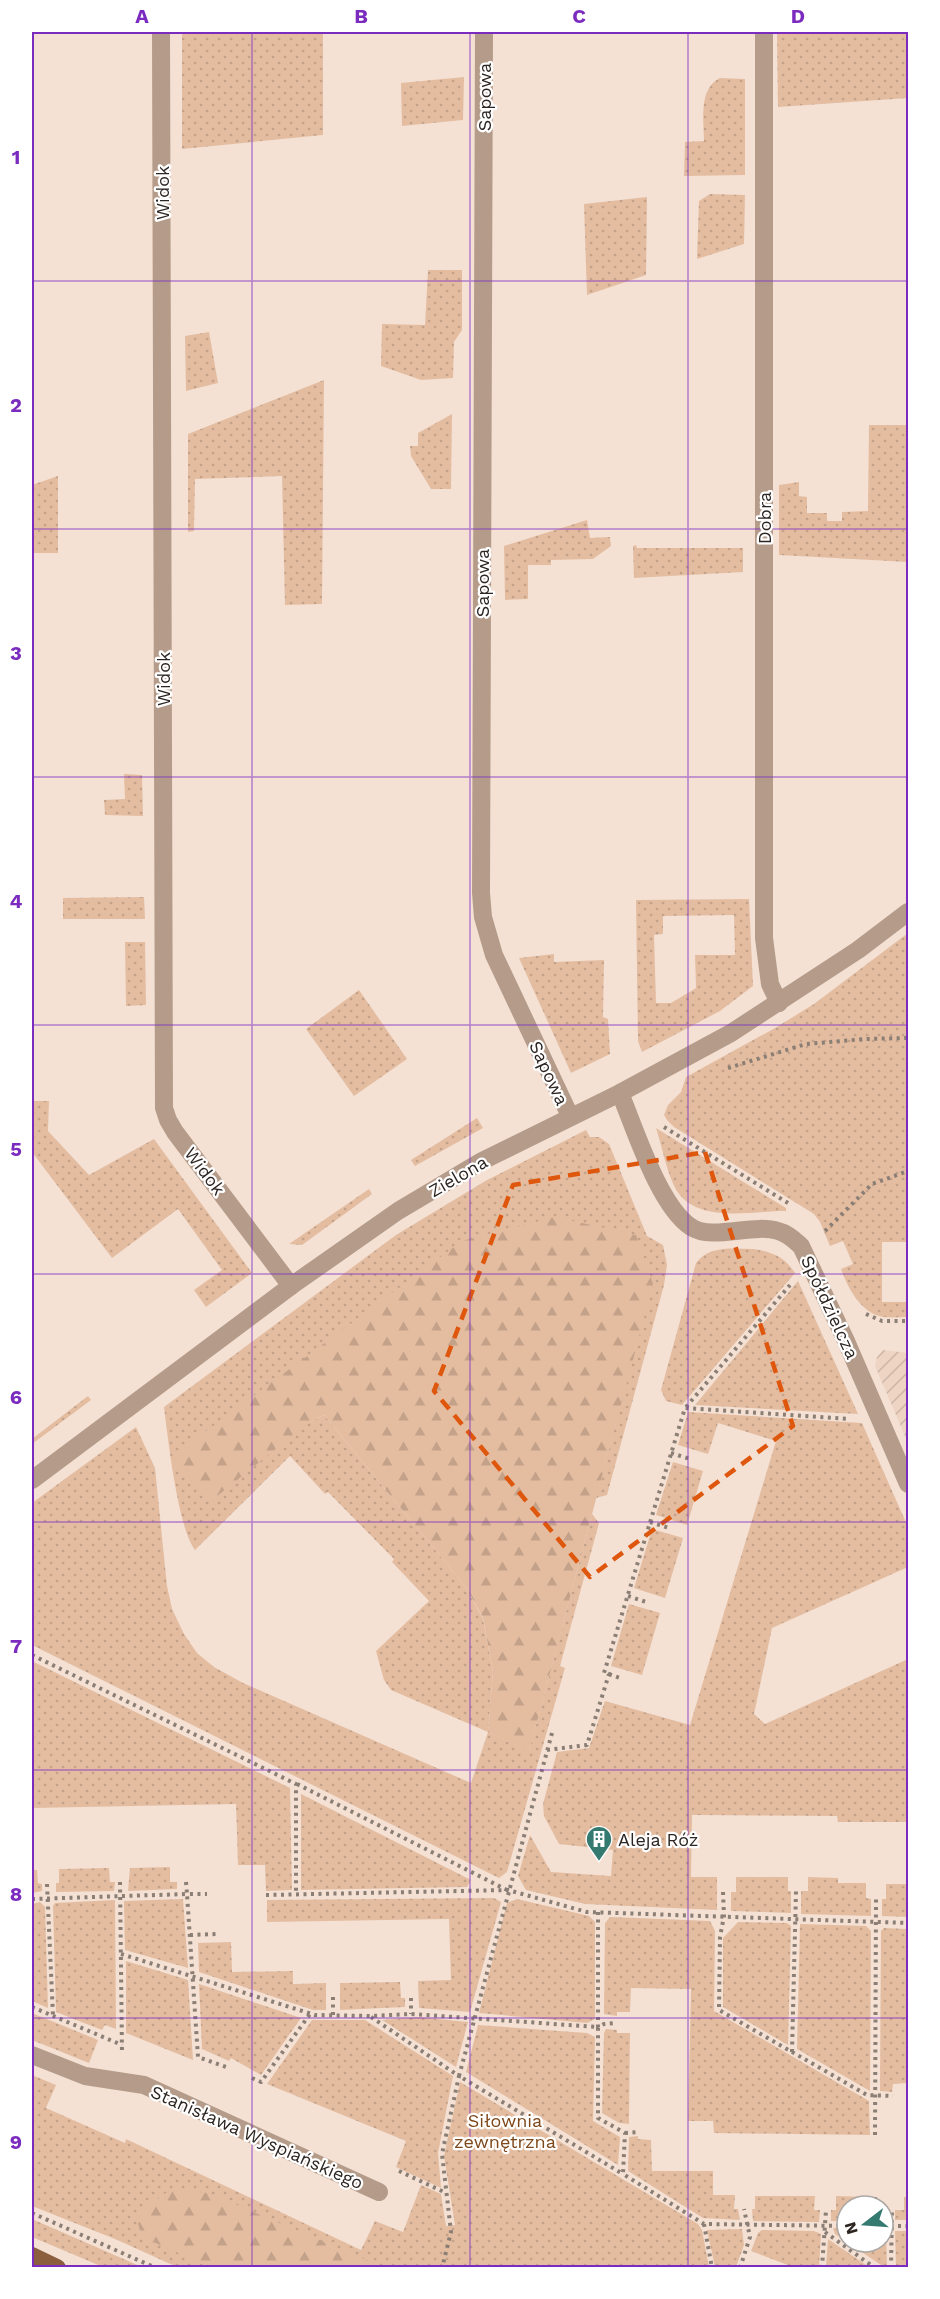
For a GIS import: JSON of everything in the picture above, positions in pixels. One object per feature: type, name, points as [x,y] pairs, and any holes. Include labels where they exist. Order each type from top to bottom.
[{"type":"main road","points":[[32,2256],[57,2268]]},
{"type":"street","name":"Widok","points":[[161,32],[164,1108],[175,1132],[291,1286]]},
{"type":"street","name":"Sapowa","points":[[484,32],[481,893],[483,917],[494,955],[570,1116]]},
{"type":"street","name":"Dobra","points":[[764,32],[764,938],[770,984],[779,1003]]},
{"type":"street","name":"Zielona","points":[[32,1480],[291,1286],[407,1206],[482,1161],[620,1093],[731,1033],[858,950],[909,912]]},
{"type":"street","name":"Spółdzielcza","points":[[620,1093],[660,1189],[669,1204],[692,1229],[704,1232],[778,1230],[790,1236],[801,1246],[909,1484]]},
{"type":"street","name":"Stanisława Wyspiańskiego","points":[[32,2055],[85,2076],[144,2085],[379,2192]]},
{"type":"path","points":[[727,1069],[806,1044],[909,1038]]},
{"type":"path","points":[[820,1236],[872,1184],[909,1171]]},
{"type":"path","points":[[623,1679],[604,1673],[685,1408],[797,1276],[811,1264]]},
{"type":"path","points":[[685,1408],[881,1422]]},
{"type":"path","points":[[671,1453],[690,1459]]},
{"type":"path","points":[[650,1522],[669,1528]]},
{"type":"path","points":[[628,1596],[646,1602]]},
{"type":"path","points":[[32,1655],[508,1890],[587,1912],[909,1923]]},
{"type":"path","points":[[547,1750],[587,1745],[609,1674]]},
{"type":"path","points":[[442,2268],[451,2232],[442,2154],[473,2018],[552,1733]]},
{"type":"path","points":[[296,1784],[296,1895]]},
{"type":"path","points":[[120,1882],[122,2082]]},
{"type":"path","points":[[186,1882],[198,2057],[225,2067]]},
{"type":"path","points":[[47,1884],[53,2016]]},
{"type":"path","points":[[266,1895],[508,1890]]},
{"type":"path","points":[[792,2052],[796,1891]]},
{"type":"path","points":[[723,1892],[724,1916],[720,1937],[719,2010],[867,2095],[892,2096]]},
{"type":"path","points":[[32,1899],[207,1894]]},
{"type":"path","points":[[875,2135],[876,1899]]},
{"type":"path","points":[[598,1912],[598,2118],[625,2133],[638,2132]]},
{"type":"path","points":[[190,1935],[216,1934]]},
{"type":"path","points":[[121,1954],[310,2014],[333,2016],[411,2014],[598,2027],[616,2023]]},
{"type":"path","points":[[333,1997],[333,2016]]},
{"type":"path","points":[[411,1998],[411,2014]]},
{"type":"path","points":[[32,2007],[122,2045]]},
{"type":"path","points":[[252,2078],[261,2082],[310,2014]]},
{"type":"path","points":[[370,2016],[459,2076],[704,2224],[835,2225]]},
{"type":"path","points":[[623,2174],[625,2133]]},
{"type":"path","points":[[379,2192],[390,2167],[445,2192]]},
{"type":"path","points":[[740,2268],[750,2237],[744,2209]]},
{"type":"path","points":[[822,2268],[826,2210]]},
{"type":"path","points":[[32,2213],[156,2268]]},
{"type":"path","points":[[704,2224],[712,2268]]},
{"type":"path","points":[[825,2232],[875,2268]]},
{"type":"highlighted area","points":[[705,1152],[793,1426],[590,1577],[434,1391],[513,1185]]},
{"type":"shaded area","points":[[883,1350],[908,1353],[908,1443],[875,1366],[877,1357]]},
{"type":"green space","points":[[182,32],[323,32],[323,135],[182,149]]},
{"type":"green space","points":[[777,32],[908,32],[908,98],[778,107]]},
{"type":"green space","points":[[464,77],[463,120],[402,126],[401,83]]},
{"type":"green space","points":[[720,78],[745,79],[745,175],[684,176],[685,142],[704,141],[705,97],[713,83]]},
{"type":"green space","points":[[710,194],[745,195],[744,244],[697,259],[699,201]]},
{"type":"green space","points":[[647,197],[646,275],[587,295],[584,204]]},
{"type":"green space","points":[[428,270],[462,270],[462,330],[454,342],[453,378],[421,380],[381,366],[382,324],[425,325]]},
{"type":"green space","points":[[209,332],[218,383],[186,391],[185,336]]},
{"type":"green space","points":[[324,380],[322,604],[285,605],[282,476],[195,479],[194,531],[188,532],[188,434]]},
{"type":"green space","points":[[452,414],[451,489],[431,489],[411,456],[410,446],[418,446],[418,433]]},
{"type":"green space","points":[[869,425],[908,425],[908,562],[779,555],[779,485],[799,482],[799,496],[807,497],[807,513],[827,513],[827,521],[842,521],[842,512],[868,511]]},
{"type":"green space","points":[[58,476],[58,553],[32,553],[32,485]]},
{"type":"green space","points":[[587,520],[590,538],[610,537],[611,546],[593,559],[551,560],[551,565],[528,565],[528,599],[505,600],[504,546]]},
{"type":"green space","points":[[636,545],[637,548],[743,548],[743,572],[634,578],[633,546]]},
{"type":"green space","points":[[124,774],[142,775],[143,816],[105,815],[104,800],[125,799]]},
{"type":"green space","points":[[144,897],[145,919],[63,919],[63,898]]},
{"type":"green space","points":[[749,899],[753,986],[720,1011],[642,1052],[638,1041],[636,900]],"holes":[[[734,915],[735,955],[695,955],[696,988],[671,1003],[656,1003],[654,935],[663,934],[663,916]]]},
{"type":"green space","points":[[908,933],[908,1242],[882,1242],[882,1302],[908,1302],[908,1317],[887,1317],[869,1311],[856,1299],[841,1269],[853,1264],[843,1241],[830,1246],[814,1214],[674,1127],[664,1115],[668,1105],[681,1092],[686,1077],[814,1004]]},
{"type":"green space","points":[[125,942],[145,942],[146,1005],[126,1006]]},
{"type":"green space","points":[[554,954],[554,962],[604,960],[603,1017],[608,1019],[610,1054],[571,1073],[519,958]]},
{"type":"green space","points":[[359,990],[407,1059],[354,1096],[306,1029]]},
{"type":"green space","points":[[32,1101],[49,1101],[48,1131],[89,1175],[154,1139],[252,1273],[206,1307],[194,1290],[222,1270],[178,1209],[112,1258],[32,1152]]},
{"type":"green space","points":[[477,1118],[483,1128],[415,1166],[411,1160]]},
{"type":"green space","points":[[656,1128],[786,1208],[786,1211],[714,1212],[689,1203],[675,1188]]},
{"type":"green space","points":[[586,1130],[590,1137],[599,1137],[609,1144],[647,1236],[663,1245],[667,1265],[664,1285],[607,1495],[596,1498],[617,1418],[635,1235],[308,1423],[324,1415],[465,1586],[483,1619],[493,1672],[488,1732],[391,1690],[384,1680],[376,1651],[429,1601],[392,1562],[394,1559],[328,1492],[325,1494],[290,1456],[195,1550],[189,1539],[179,1504],[164,1407],[396,1235],[487,1180]]},
{"type":"green space","points":[[369,1189],[372,1194],[302,1245],[289,1244]]},
{"type":"green space","points":[[555,1217],[636,1235],[653,1284],[529,1752],[488,1732],[493,1672],[483,1618],[465,1586],[324,1415],[308,1423],[211,1501],[171,1457],[462,1241]]},
{"type":"green space","points":[[754,1249],[778,1256],[795,1273],[682,1405],[666,1401],[661,1390],[696,1263],[708,1253],[715,1251]]},
{"type":"green space","points":[[798,1281],[858,1414],[695,1405]]},
{"type":"green space","points":[[88,1396],[91,1400],[32,1444],[32,1439]]},
{"type":"green space","points":[[688,1412],[862,1423],[908,1527],[908,1567],[772,1628],[754,1714],[765,1724],[908,1659],[908,1822],[838,1822],[837,1816],[692,1815],[691,1877],[717,1877],[717,1910],[585,1904],[526,1890],[518,1876],[530,1835],[551,1872],[611,1876],[613,1850],[559,1844],[544,1816],[543,1804],[557,1752],[589,1748],[605,1701],[690,1725],[776,1441],[718,1423],[708,1454],[678,1445]]},
{"type":"green space","points":[[136,1427],[155,1468],[167,1586],[172,1609],[184,1634],[197,1653],[214,1667],[243,1683],[471,1783],[488,1732],[529,1751],[592,1514],[599,1523],[560,1666],[565,1668],[507,1872],[499,1878],[32,1645],[32,1503]]},
{"type":"green space","points":[[673,1462],[703,1471],[687,1525],[656,1515]]},
{"type":"green space","points":[[652,1529],[683,1538],[665,1598],[634,1588]]},
{"type":"green space","points":[[629,1604],[660,1613],[642,1675],[611,1666]]},
{"type":"green space","points":[[32,1661],[290,1788],[292,1890],[266,1891],[265,1865],[238,1865],[236,1804],[32,1808]]},
{"type":"green space","points":[[301,1794],[471,1880],[467,1887],[301,1890]]},
{"type":"green space","points":[[170,1867],[170,1882],[177,1882],[177,1889],[128,1891],[130,1868]]},
{"type":"green space","points":[[109,1868],[110,1882],[115,1882],[114,1891],[56,1892],[56,1883],[59,1883],[59,1869]]},
{"type":"green space","points":[[32,1870],[37,1870],[38,1883],[42,1884],[42,1891],[32,1893]]},
{"type":"green space","points":[[736,1877],[788,1877],[788,1891],[791,1891],[791,1913],[731,1911],[731,1892],[736,1892]]},
{"type":"green space","points":[[808,1877],[838,1878],[838,1883],[866,1883],[866,1898],[871,1899],[871,1916],[801,1914],[801,1891],[808,1891]]},
{"type":"green space","points":[[886,1884],[908,1884],[908,1917],[882,1916],[882,1899],[886,1899]]},
{"type":"green space","points":[[494,1898],[501,1902],[470,2012],[419,2008],[418,1981],[451,1980],[449,1919],[267,1922],[267,1900]]},
{"type":"green space","points":[[183,1899],[188,1968],[125,1950],[124,1901]]},
{"type":"green space","points":[[517,1899],[589,1916],[595,1922],[595,2019],[587,2023],[479,2013],[507,1903]]},
{"type":"green space","points":[[115,1900],[116,2029],[105,2025],[102,2030],[56,2012],[53,1906],[55,1903]]},
{"type":"green space","points":[[40,1902],[45,1907],[48,2008],[32,2001],[32,1904]]},
{"type":"green space","points":[[610,1917],[710,1921],[715,1931],[714,2011],[869,2101],[870,2135],[714,2133],[713,2121],[688,2121],[691,1989],[631,1988],[630,2012],[617,2012],[617,2016],[604,2014],[605,1923]]},
{"type":"green space","points":[[738,1922],[787,1923],[791,1926],[788,2045],[723,2007],[723,1938]]},
{"type":"green space","points":[[800,1924],[866,1926],[871,1931],[870,2091],[797,2049]]},
{"type":"green space","points":[[884,1928],[908,1929],[907,2083],[893,2084],[892,2092],[880,2091],[881,1931]]},
{"type":"green space","points":[[231,1942],[232,1972],[293,1971],[293,1984],[326,1983],[326,2010],[313,2010],[199,1972],[198,1943]]},
{"type":"green space","points":[[126,1961],[188,1980],[193,2060],[126,2033]]},
{"type":"green space","points":[[400,1982],[401,1998],[405,1998],[405,2007],[340,2010],[340,1983]]},
{"type":"green space","points":[[199,1984],[301,2018],[261,2075],[231,2058],[229,2061],[202,2049]]},
{"type":"green space","points":[[32,2013],[98,2040],[89,2063],[32,2040]]},
{"type":"green space","points":[[418,2017],[468,2022],[456,2067],[382,2020]]},
{"type":"green space","points":[[312,2020],[365,2020],[453,2076],[438,2153],[441,2188],[396,2167],[406,2141],[267,2084]]},
{"type":"green space","points":[[478,2025],[587,2033],[595,2037],[593,2121],[620,2137],[618,2165],[466,2072]]},
{"type":"green space","points":[[606,2029],[617,2030],[617,2033],[630,2033],[629,2124],[619,2123],[602,2113],[604,2033]]},
{"type":"green space","name":"Siłownia zewnętrzna","points":[[32,2075],[56,2085],[46,2108],[125,2143],[126,2139],[361,2250],[375,2221],[403,2232],[421,2185],[441,2194],[446,2226],[455,2225],[444,2156],[460,2082],[698,2224],[702,2230],[709,2267],[177,2267],[32,2206]]},
{"type":"green space","points":[[638,2136],[638,2139],[651,2140],[652,2171],[713,2171],[713,2195],[735,2195],[734,2209],[738,2209],[740,2220],[703,2218],[628,2171],[629,2137]]},
{"type":"green space","points":[[171,2189],[209,2193],[383,2267],[210,2267],[142,2237],[137,2220],[150,2205]]},
{"type":"green space","points":[[755,2196],[815,2196],[814,2210],[820,2210],[819,2222],[753,2221],[752,2209],[755,2209]]},
{"type":"green space","points":[[904,2197],[908,2197],[908,2220],[895,2220],[895,2210],[904,2210]]},
{"type":"green space","points":[[831,2210],[835,2210],[835,2221],[831,2221]]},
{"type":"green space","points":[[32,2219],[142,2267],[103,2267],[32,2237]]},
{"type":"green space","points":[[742,2229],[744,2245],[736,2267],[715,2267],[707,2230]]},
{"type":"green space","points":[[762,2230],[814,2231],[821,2234],[819,2267],[793,2267],[751,2251],[758,2233]]},
{"type":"green space","points":[[895,2231],[908,2231],[908,2267],[896,2267]]},
{"type":"green space","points":[[828,2239],[835,2244],[835,2254],[850,2254],[869,2267],[826,2267]]},
{"type":"green space","points":[[865,2254],[887,2254],[887,2267]]},
{"type":"place","name":"Aleja Róż","points":[[599,1862]]}]
